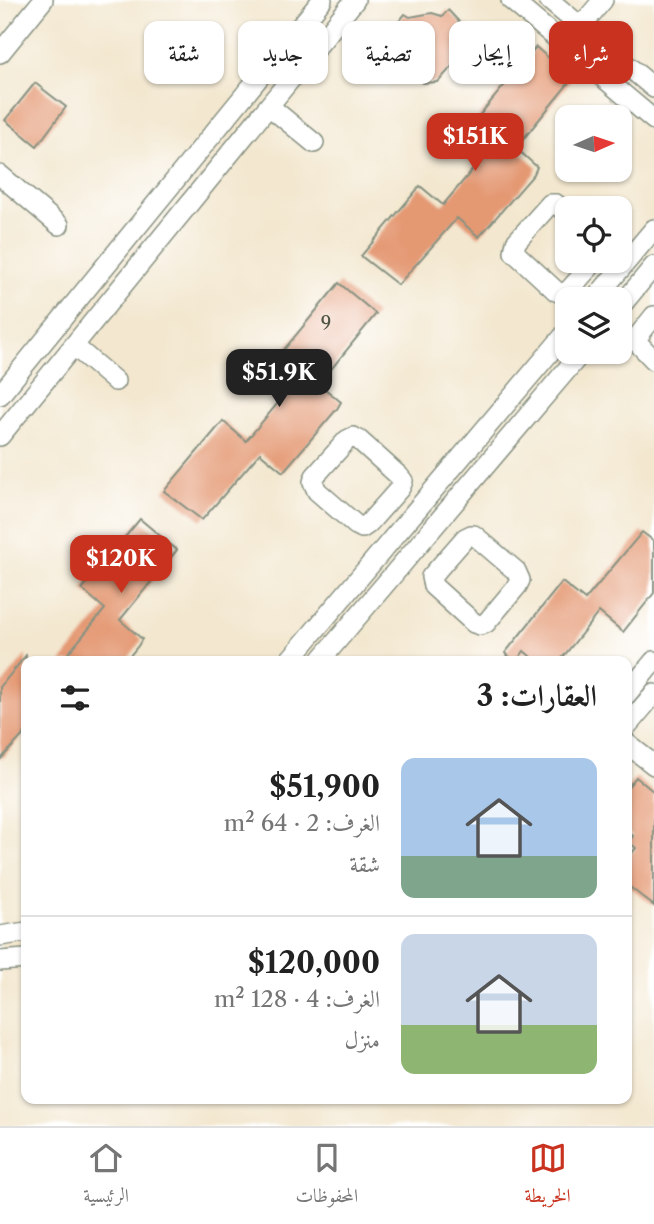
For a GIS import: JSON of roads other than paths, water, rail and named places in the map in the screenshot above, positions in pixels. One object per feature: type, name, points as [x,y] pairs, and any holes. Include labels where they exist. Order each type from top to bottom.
[{"type":"street","points":[[0,53],[43,0]]},
{"type":"street","points":[[0,395],[323,0]]},
{"type":"street","points":[[0,436],[355,0]]},
{"type":"street","points":[[511,0],[654,120]]},
{"type":"street","points":[[549,0],[575,21]]},
{"type":"street","points":[[585,21],[603,0]]},
{"type":"street","points":[[633,70],[654,88]]},
{"type":"street","points":[[269,106],[314,144]]},
{"type":"street","points":[[0,176],[59,225]]},
{"type":"street","points":[[555,204],[547,206],[516,242],[514,252],[559,293],[569,290],[584,273]]},
{"type":"street","points":[[605,287],[654,229]]},
{"type":"street","points":[[632,292],[654,266]]},
{"type":"street","points":[[632,306],[653,317],[635,340],[654,360]]},
{"type":"street","points":[[74,346],[115,381]]},
{"type":"street","points":[[294,656],[555,346]]},
{"type":"street","points":[[324,656],[572,364]]},
{"type":"street","points":[[356,438],[401,478],[402,485],[386,503],[366,527],[359,527],[315,489],[313,479],[347,440],[356,438]]},
{"type":"street","points":[[386,503],[407,521]]},
{"type":"street","points":[[474,535],[520,577],[517,586],[483,625],[474,623],[431,584],[431,577],[449,556],[467,536],[474,535]]},
{"type":"street","points":[[425,536],[449,556]]},
{"type":"street","points":[[632,688],[654,661]]},
{"type":"street","points":[[632,720],[654,694]]},
{"type":"street","points":[[632,748],[654,765]]},
{"type":"street","points":[[0,936],[21,933]]},
{"type":"street","points":[[0,961],[21,959]]}]
